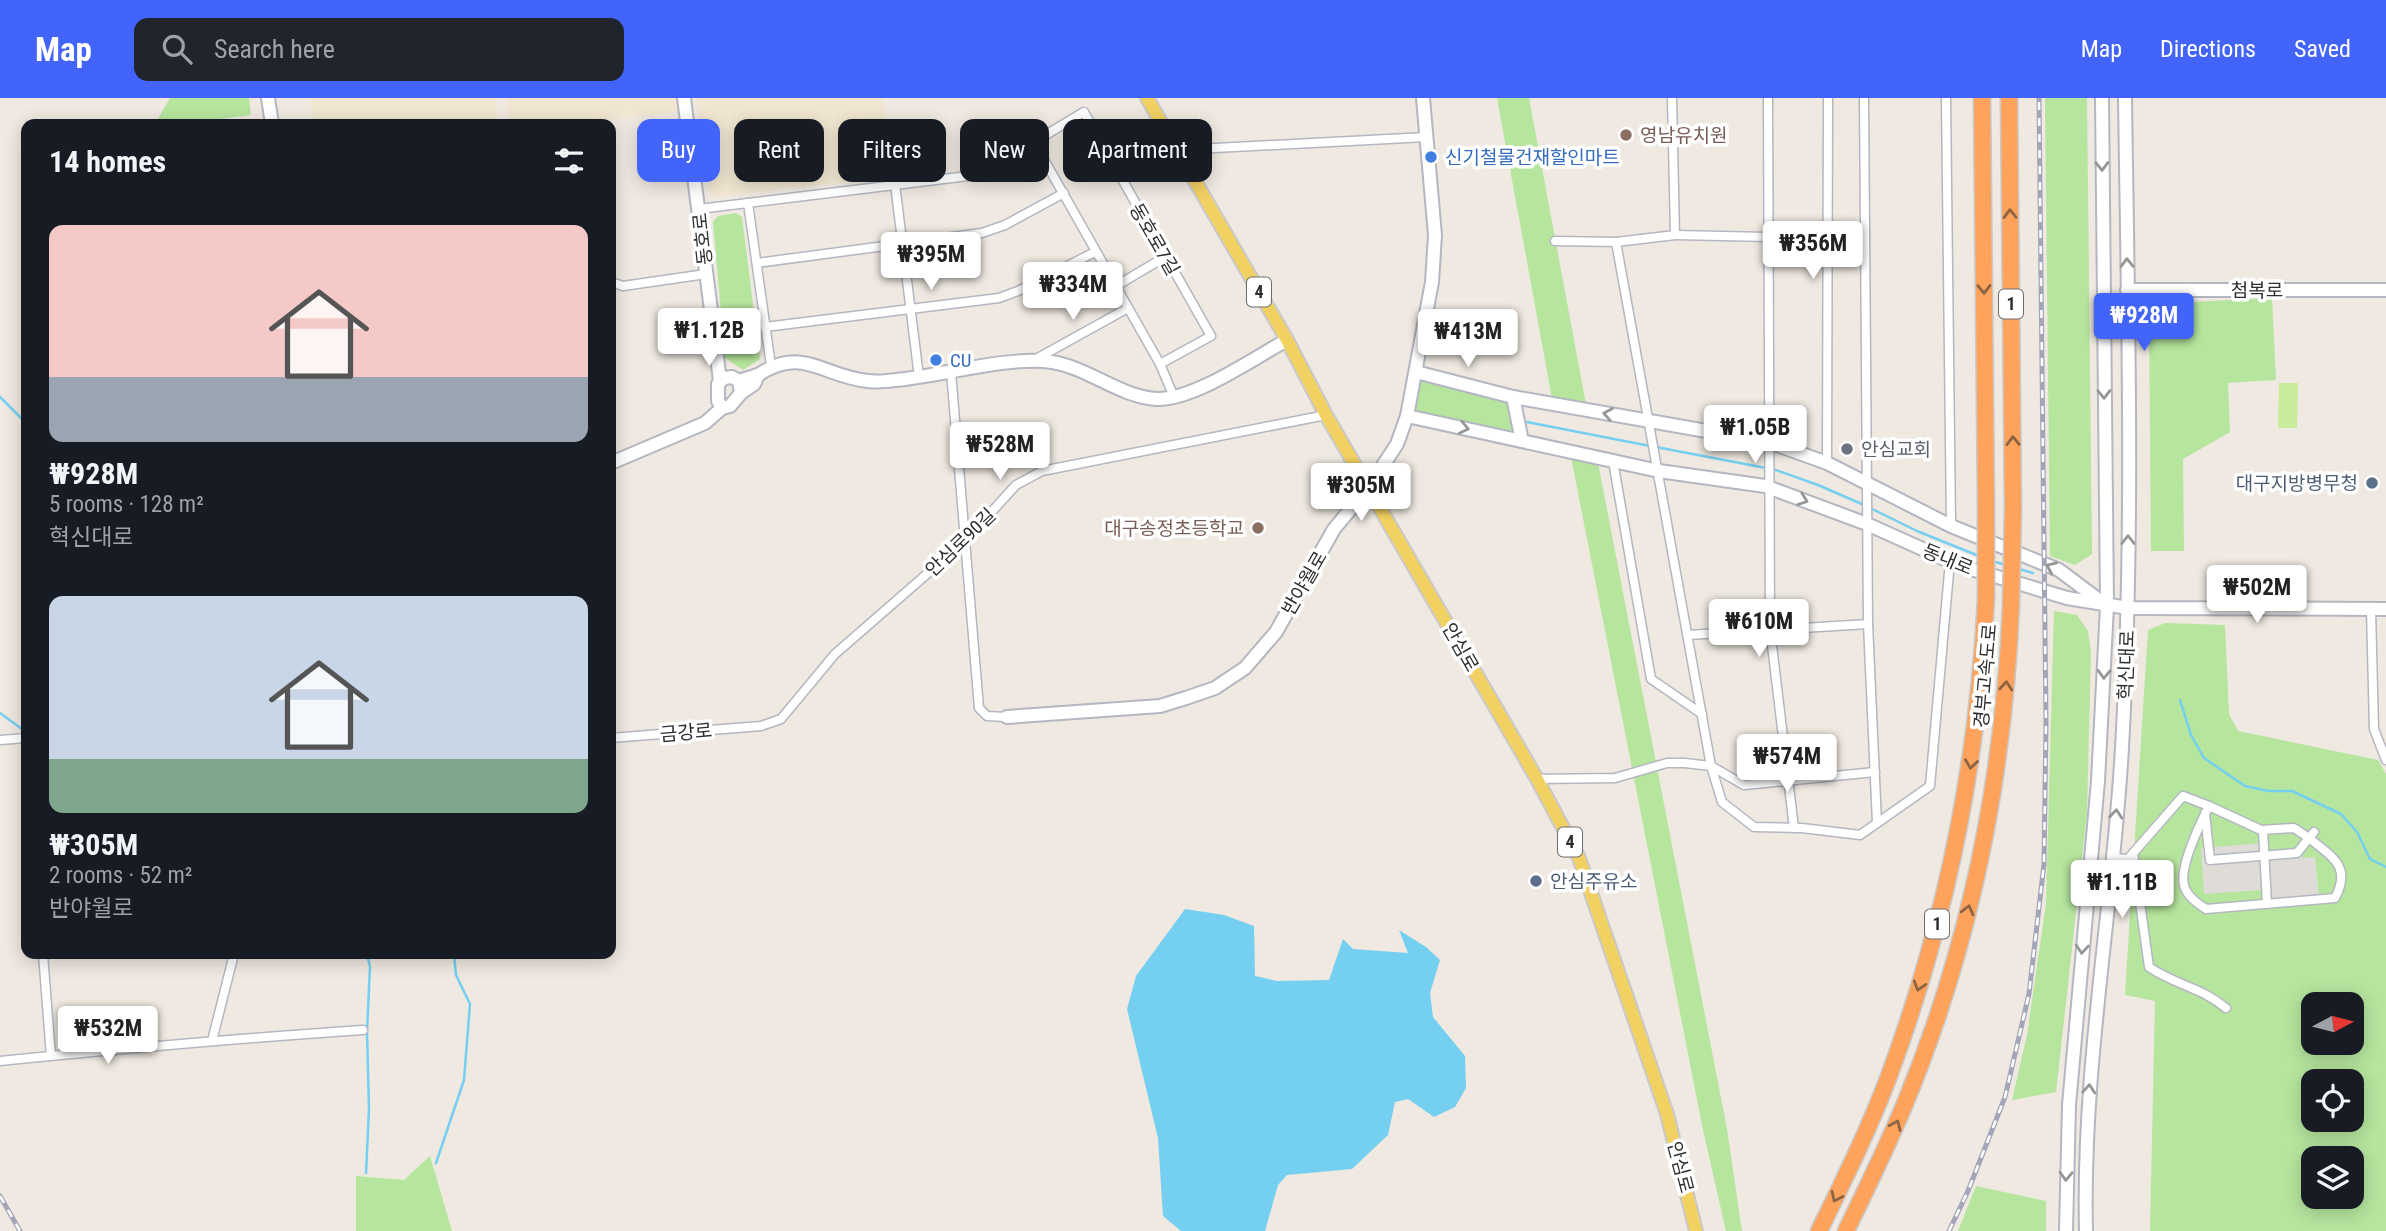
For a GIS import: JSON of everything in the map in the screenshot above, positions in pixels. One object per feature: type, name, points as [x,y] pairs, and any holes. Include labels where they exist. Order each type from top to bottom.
[{"type":"highway","name":"경부고속도로","points":[[1819,1231],[1888,1078],[1932,943],[1957,838],[1970,767],[1986,599],[1982,98]]},
{"type":"highway","name":"경부고속도로","points":[[1846,1231],[1905,1104],[1954,961],[1968,912],[1996,776],[2006,692],[2013,510],[2009,98]]},
{"type":"main road","points":[[268,98],[271,119]]},
{"type":"main road","name":"동호로","points":[[684,98],[720,381],[717,389],[718,401],[722,408]]},
{"type":"main road","name":"안심로","points":[[1147,98],[1159,119]]},
{"type":"main road","name":"반야월로","points":[[1007,717],[1160,706],[1205,691],[1225,681],[1245,668],[1276,632],[1335,529],[1369,487],[1397,444],[1407,416],[1432,282],[1434,247],[1423,98]]},
{"type":"main road","points":[[2066,1231],[2068,1105],[2098,781],[2106,606],[2102,98]]},
{"type":"main road","name":"혁신대로","points":[[2086,1231],[2088,1098],[2122,750],[2128,608],[2126,98]]},
{"type":"main road","name":"안심로","points":[[1196,182],[1287,340],[1326,415],[1537,779],[1579,858],[1667,1114],[1696,1231]]},
{"type":"main road","name":"첨복로","points":[[2127,290],[2386,290]]},
{"type":"main road","points":[[616,461],[705,423],[722,408],[730,405],[740,387],[754,384],[758,375],[771,366],[794,361],[869,382],[1033,361],[1069,367],[1135,395],[1157,399],[1192,392],[1287,340]]},
{"type":"main road","points":[[1416,372],[1513,397],[1769,442],[1827,463],[1951,526],[2059,570],[2106,606]]},
{"type":"main road","points":[[720,381],[732,377],[740,387]]},
{"type":"main road","points":[[1513,397],[1522,441]]},
{"type":"main road","name":"동내로","points":[[1407,416],[1659,471],[1769,487],[1867,524],[1950,561],[2067,598],[2106,606],[2386,609]]},
{"type":"street","points":[[1672,98],[1675,235]]},
{"type":"street","points":[[1768,98],[1770,629],[1794,828]]},
{"type":"street","points":[[1827,463],[1828,98]]},
{"type":"street","points":[[1864,98],[1868,624],[1877,823]]},
{"type":"street","points":[[1946,98],[1951,526]]},
{"type":"street","name":"동호로7길","points":[[1049,133],[1084,112],[1210,336],[1160,365]]},
{"type":"street","points":[[1212,148],[1426,137]]},
{"type":"street","points":[[1049,168],[1160,365],[1174,397]]},
{"type":"street","name":"동호로7길","points":[[699,209],[960,177]]},
{"type":"street","points":[[895,184],[919,377]]},
{"type":"street","points":[[757,262],[982,233],[1005,225],[1064,193]]},
{"type":"street","points":[[748,203],[771,366]]},
{"type":"street","points":[[1555,241],[1616,242],[1675,235],[1865,239]]},
{"type":"street","points":[[1616,242],[1711,766],[1723,802],[1754,827],[1860,835],[1930,786],[1950,561]]},
{"type":"street","points":[[765,327],[999,298],[1095,251]]},
{"type":"street","points":[[1116,286],[1166,257]]},
{"type":"street","points":[[616,284],[623,286],[706,274]]},
{"type":"street","points":[[1033,361],[1128,308]]},
{"type":"street","points":[[951,372],[979,708],[987,716],[1007,717]]},
{"type":"street","name":"안심로90길","points":[[761,726],[781,719],[835,654],[966,540],[1016,485],[1042,471],[1326,415]]},
{"type":"street","points":[[1613,461],[1651,679],[1702,715]]},
{"type":"street","points":[[2371,609],[2374,729],[2386,760]]},
{"type":"street","points":[[1688,635],[1868,624]]},
{"type":"street","name":"금강로","points":[[616,738],[761,726]]},
{"type":"street","points":[[0,740],[21,738]]},
{"type":"street","points":[[1537,779],[1615,778],[1667,763],[1685,762],[1711,766],[1744,785],[1874,772]]},
{"type":"street","points":[[2112,858],[2128,859],[2183,796],[2207,810],[2263,830],[2294,828],[2312,835],[2342,871],[2343,883],[2335,898],[2206,909],[2197,903],[2184,885],[2184,868],[2207,810]]},
{"type":"street","points":[[2207,810],[2210,860],[2297,853],[2312,835]]},
{"type":"street","points":[[2263,830],[2267,904]]},
{"type":"street","points":[[2133,853],[2149,967],[2163,977],[2210,994],[2226,1008]]},
{"type":"street","points":[[43,959],[51,1056]]},
{"type":"street","points":[[212,1041],[233,959]]},
{"type":"street","points":[[0,1060],[363,1030]]},
{"type":"shaded area","points":[[310,98],[496,98],[498,119],[312,119]]},
{"type":"shaded area","points":[[506,98],[675,98],[677,112],[616,119],[508,119]]},
{"type":"shaded area","points":[[696,98],[883,98],[886,119],[838,119],[838,182],[845,182],[716,197],[709,192],[708,182],[720,182],[720,119],[699,119]]},
{"type":"shaded area","points":[[2264,843],[2264,852],[2301,848],[2303,858],[2315,857],[2320,904],[2264,908],[2262,890],[2204,894],[2201,848]]},
{"type":"green space","points":[[170,98],[249,98],[251,115],[220,119],[158,119]]},
{"type":"green space","points":[[1497,98],[1529,98],[1587,410],[1553,404]]},
{"type":"green space","points":[[2045,98],[2087,98],[2092,554],[2075,565],[2050,556]]},
{"type":"green space","points":[[736,213],[742,217],[760,359],[743,370],[725,358],[713,222],[718,216]]},
{"type":"green space","points":[[2272,298],[2276,380],[2228,383],[2230,432],[2183,459],[2184,551],[2151,551],[2149,313],[2168,303]]},
{"type":"green space","points":[[1416,372],[1513,397],[1522,441],[1407,416]]},
{"type":"green space","points":[[2279,383],[2298,383],[2297,428],[2278,428]]},
{"type":"green space","points":[[1570,452],[1597,458],[1727,1129],[1742,1231],[1726,1231],[1703,1130]]},
{"type":"green space","points":[[2054,611],[2077,615],[2088,631],[2091,652],[2087,813],[2056,1092],[2012,1100],[2027,1035],[2046,903]]},
{"type":"green space","points":[[2165,623],[2225,625],[2229,714],[2238,731],[2378,760],[2386,774],[2386,1231],[2150,1231],[2155,1001],[2125,995],[2148,630]]},
{"type":"green space","points":[[430,1156],[452,1231],[356,1231],[356,1176],[404,1180]]},
{"type":"green space","points":[[1976,1186],[2046,1201],[2046,1231],[1958,1231]]},
{"type":"water","points":[[1185,909],[1224,915],[1254,926],[1255,976],[1277,981],[1329,980],[1343,939],[1353,949],[1408,953],[1399,930],[1426,947],[1440,960],[1430,993],[1433,1017],[1465,1056],[1466,1088],[1455,1107],[1434,1117],[1408,1099],[1395,1102],[1388,1135],[1352,1169],[1287,1175],[1278,1185],[1265,1231],[1181,1231],[1163,1216],[1158,1138],[1127,1009],[1136,976]]},
{"type":"waterway","points":[[0,397],[21,418]]},
{"type":"waterway","points":[[1527,422],[1650,446]]},
{"type":"waterway","points":[[1656,447],[1766,468]]},
{"type":"waterway","points":[[1773,469],[1864,505]]},
{"type":"waterway","points":[[1870,508],[1917,531],[1979,556]]},
{"type":"waterway","points":[[1992,561],[2006,565]]},
{"type":"waterway","points":[[2019,569],[2033,573]]},
{"type":"waterway","points":[[2180,700],[2191,735],[2204,758],[2245,786],[2268,791],[2292,791],[2341,814],[2357,832],[2370,859],[2386,867]]},
{"type":"waterway","points":[[0,713],[21,728]]},
{"type":"waterway","points":[[366,1173],[369,1109],[368,959]]},
{"type":"waterway","points":[[436,1163],[464,1080],[470,1004],[456,975],[454,959]]},
{"type":"railway","points":[[1949,1231],[1968,1191],[2005,1097],[2029,994],[2044,864],[2046,723],[2039,98]]},
{"type":"railway","points":[[0,1196],[20,1231]]},
{"type":"place","name":"영남유치원","points":[[1626,135]]},
{"type":"place","name":"신기철물건재할인마트","points":[[1431,157]]},
{"type":"place","name":"CU","points":[[936,360]]},
{"type":"place","name":"안심교회","points":[[1847,449]]},
{"type":"place","name":"대구지방병무청","points":[[2372,483]]},
{"type":"place","name":"대구송정초등학교","points":[[1258,528]]},
{"type":"place","name":"안심주유소","points":[[1536,881]]}]
